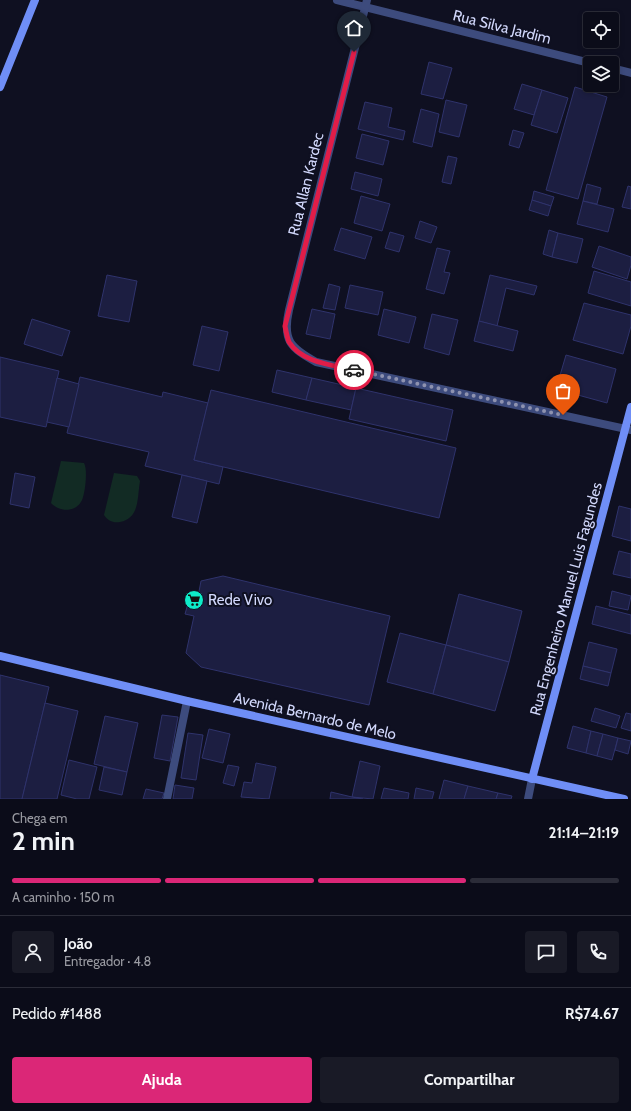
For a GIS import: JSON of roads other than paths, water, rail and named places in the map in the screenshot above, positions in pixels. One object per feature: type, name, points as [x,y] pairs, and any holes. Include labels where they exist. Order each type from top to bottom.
[{"type":"main road","points":[[0,87],[36,0]]},
{"type":"main road","name":"Rua Engenheiro Manuel Luis Fagundes","points":[[532,779],[628,429],[631,406]]},
{"type":"main road","name":"Avenida Bernardo de Melo","points":[[0,656],[187,701],[624,799]]},
{"type":"street","name":"Rua Silva Jardim","points":[[337,0],[366,3],[583,61]]},
{"type":"street","name":"Rua Allan Kardec","points":[[366,3],[285,326],[289,341],[299,353],[316,362],[628,429]]},
{"type":"street","points":[[619,70],[631,73]]},
{"type":"street","points":[[167,799],[187,701]]},
{"type":"street","name":"Rua Engenheiro Manuel Luis Fagundes","points":[[528,799],[532,779]]},
{"type":"place","name":"Rede Vivo","points":[[194,600]]}]
